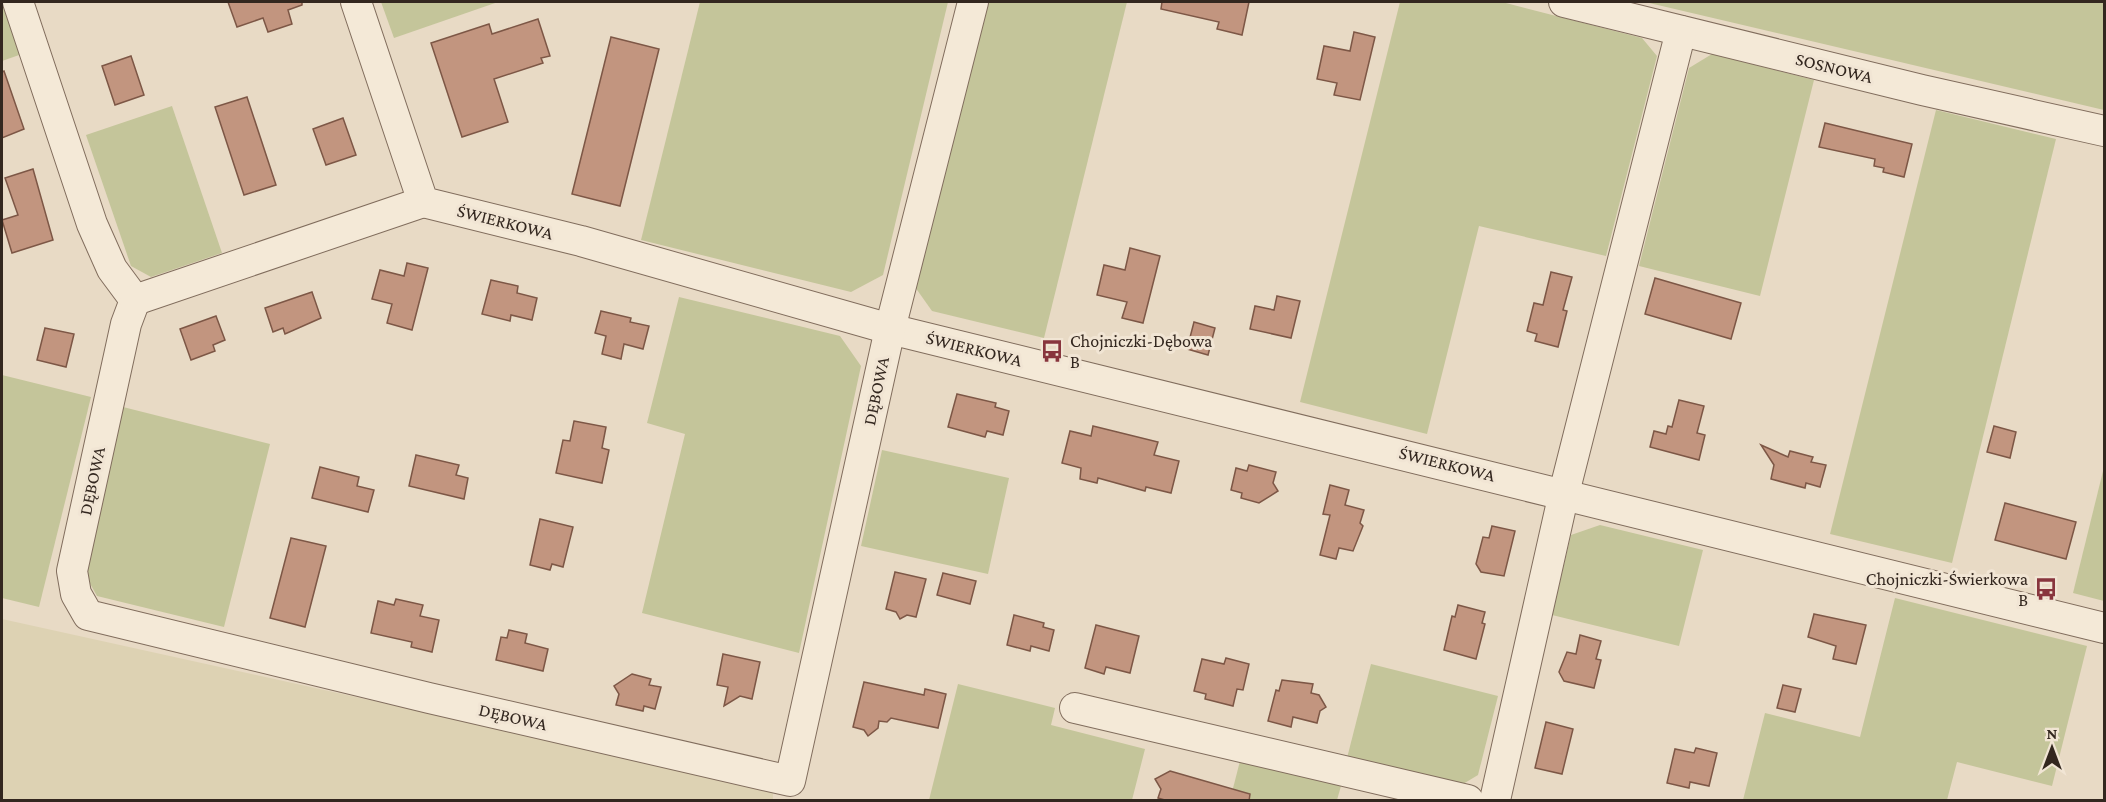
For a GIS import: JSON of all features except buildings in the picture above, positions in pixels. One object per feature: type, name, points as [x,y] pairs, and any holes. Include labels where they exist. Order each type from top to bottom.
[{"type":"street","points":[[18,2],[92,224],[112,269],[135,300],[423,202],[356,2]]},
{"type":"street","name":"DĘBOWA","points":[[135,300],[126,324],[72,571],[76,594],[88,615],[429,698],[790,781],[890,329],[973,2]]},
{"type":"street","name":"SOSNOWA","points":[[1564,2],[1922,90],[2104,131]]},
{"type":"street","points":[[1495,801],[1564,493],[1681,31]]},
{"type":"street","name":"ŚWIERKOWA","points":[[423,202],[581,241],[890,329],[2104,627]]},
{"type":"street","points":[[1075,708],[1468,801]]},
{"type":"shaded area","points":[[2,619],[773,789],[773,800],[2,800]]},
{"type":"green space","points":[[2,2],[4,2],[22,54],[2,61]]},
{"type":"green space","points":[[381,2],[498,2],[394,38]]},
{"type":"green space","points":[[700,2],[948,2],[883,275],[851,292],[641,240]]},
{"type":"green space","points":[[989,2],[1127,2],[1044,338],[932,311],[915,287]]},
{"type":"green space","points":[[1400,2],[1502,2],[1642,38],[1657,56],[1606,256],[1479,226],[1427,434],[1300,402]]},
{"type":"green space","points":[[1645,2],[2104,2],[2104,110]]},
{"type":"green space","points":[[1712,54],[1814,80],[1760,296],[1639,266],[1689,68]]},
{"type":"green space","points":[[172,106],[222,253],[151,277],[131,266],[86,135]]},
{"type":"green space","points":[[1936,110],[2056,139],[1952,563],[1830,534]]},
{"type":"green space","points":[[679,297],[840,336],[861,366],[799,653],[642,613],[685,434],[647,423]]},
{"type":"green space","points":[[2,375],[91,397],[39,607],[2,598]]},
{"type":"green space","points":[[123,407],[270,444],[224,627],[97,596],[83,571]]},
{"type":"green space","points":[[882,450],[1009,478],[988,574],[861,546]]},
{"type":"green space","points":[[2104,467],[2104,601],[2073,593]]},
{"type":"green space","points":[[1600,525],[1703,550],[1679,646],[1552,615],[1571,535]]},
{"type":"green space","points":[[1895,598],[2087,646],[2052,786],[1957,762],[1947,800],[1743,800],[1765,713],[1860,737]]},
{"type":"green space","points":[[1371,664],[1498,696],[1478,775],[1458,787],[1347,758]]},
{"type":"green space","points":[[958,684],[1055,708],[1051,725],[1145,749],[1132,800],[929,800]]},
{"type":"green space","points":[[1240,761],[1341,786],[1337,800],[1230,800]]},
{"type":"place","name":"Chojniczki-Dębowa B","points":[[1052,351]]},
{"type":"place","name":"Chojniczki-Świerkowa B","points":[[2046,589]]}]
